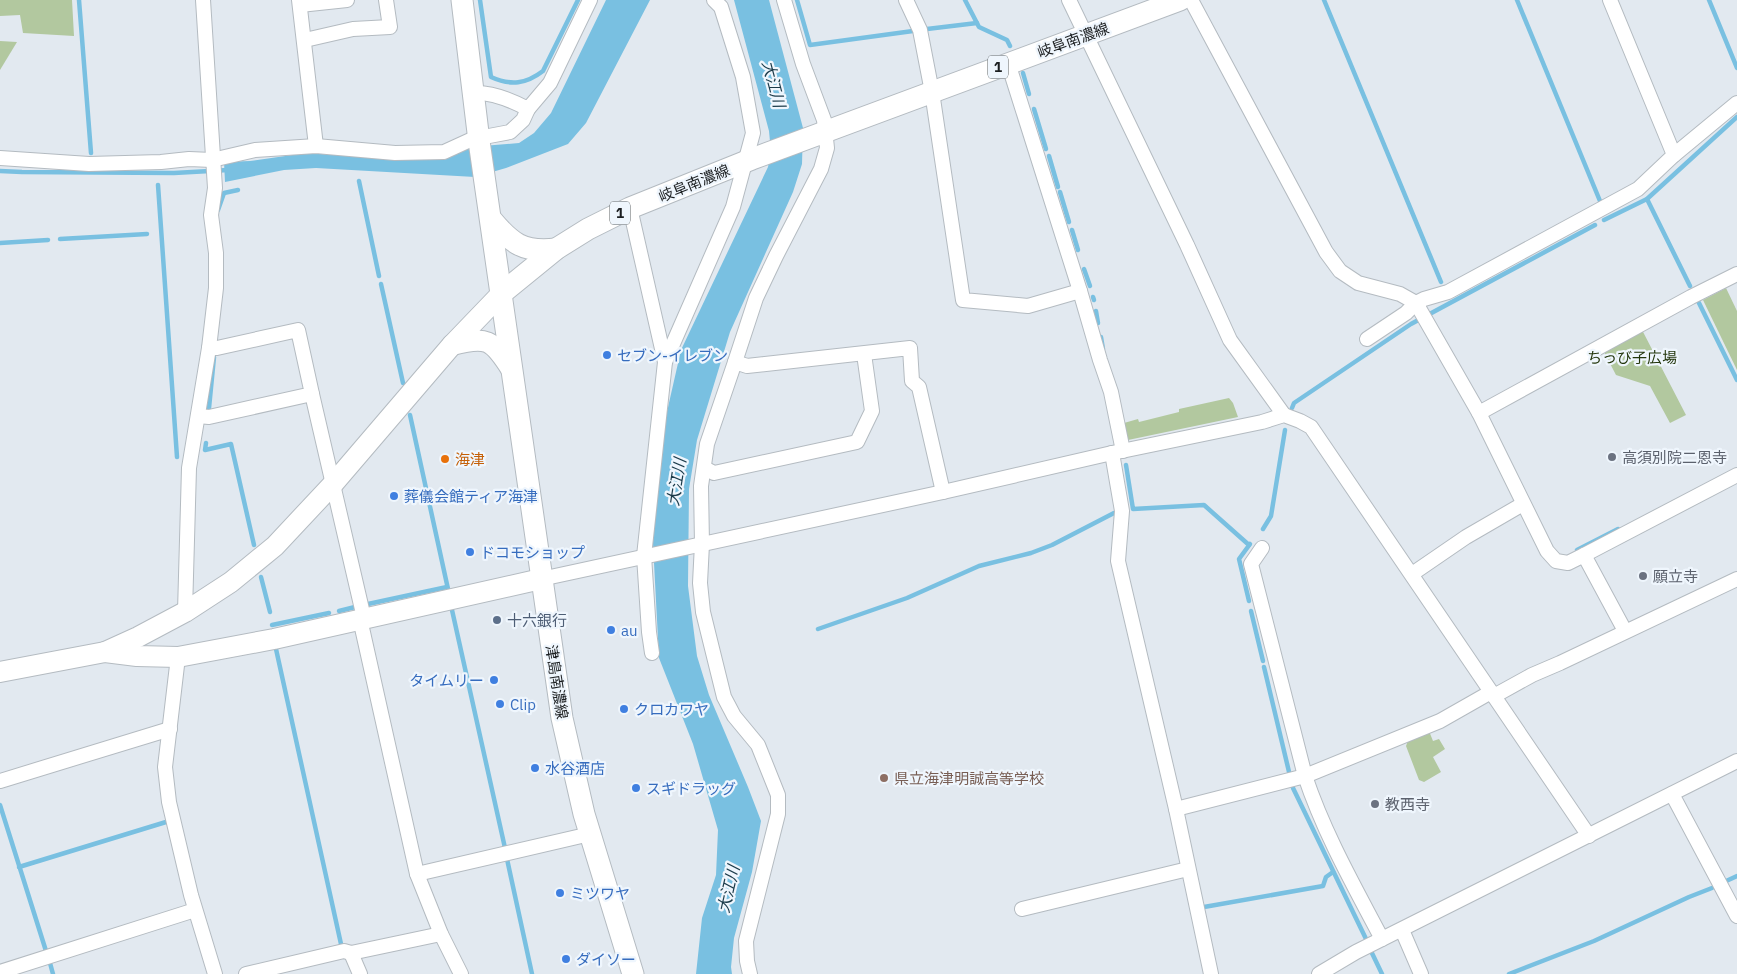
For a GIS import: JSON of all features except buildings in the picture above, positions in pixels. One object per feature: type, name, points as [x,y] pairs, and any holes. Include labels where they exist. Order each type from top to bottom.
[{"type":"main road","points":[[462,0],[479,139],[502,293]]},
{"type":"main road","name":"岐阜南濃線","points":[[502,293],[556,249],[588,229],[630,208],[749,160],[1180,0]]},
{"type":"main road","points":[[491,218],[505,236],[516,244],[527,249],[541,251],[556,249]]},
{"type":"main road","name":"津島南濃線","points":[[502,293],[511,369],[562,718],[590,834],[633,974]]},
{"type":"street","points":[[185,612],[189,468],[209,348],[216,288],[216,253],[210,215],[215,188],[203,0]]},
{"type":"street","points":[[316,146],[305,40],[299,2],[347,0]]},
{"type":"street","points":[[305,40],[353,29],[390,27],[386,0]]},
{"type":"street","points":[[0,158],[89,164],[162,162],[188,159],[212,160],[255,150],[316,146],[395,153],[444,152],[479,139],[510,132],[523,120],[528,109],[550,83],[590,0]]},
{"type":"street","points":[[652,653],[649,632],[646,556],[666,362],[733,207],[749,160],[753,133],[743,77],[721,7],[714,0]]},
{"type":"street","points":[[750,974],[746,942],[778,814],[778,795],[758,745],[734,716],[724,697],[702,612],[698,545],[707,444],[756,298],[821,169],[827,148],[822,134],[824,120],[803,64],[784,0]]},
{"type":"street","points":[[906,0],[920,30],[932,92],[962,300],[1028,306],[1080,291]]},
{"type":"street","points":[[1069,0],[1187,245],[1230,340],[1284,416]]},
{"type":"street","points":[[1191,0],[1326,252],[1340,271],[1358,283],[1400,294],[1421,312],[1479,413],[1547,551],[1556,561],[1568,563],[1737,475]]},
{"type":"street","points":[[1610,0],[1674,155]]},
{"type":"street","points":[[1008,64],[1111,392],[1122,511],[1118,561],[1176,809],[1211,974]]},
{"type":"street","points":[[474,93],[484,92],[513,101],[528,109]]},
{"type":"street","points":[[1421,312],[1424,299],[1448,292],[1638,189],[1674,155],[1737,103]]},
{"type":"street","points":[[630,208],[666,362]]},
{"type":"street","points":[[1479,413],[1691,297],[1737,274]]},
{"type":"street","points":[[0,672],[105,652],[185,612],[231,582],[275,546],[333,484],[452,345],[502,293]]},
{"type":"street","points":[[1367,340],[1406,313],[1421,312]]},
{"type":"street","points":[[209,348],[217,348],[298,330],[417,874],[441,934],[461,974]]},
{"type":"street","points":[[452,345],[480,340],[489,342],[500,352],[511,369]]},
{"type":"street","points":[[735,362],[747,366],[910,348],[912,381],[919,387],[943,492]]},
{"type":"street","points":[[704,468],[714,472],[857,442],[872,411],[864,354]]},
{"type":"street","points":[[198,416],[209,417],[312,394]]},
{"type":"street","points":[[105,652],[137,656],[178,657],[274,639],[1284,416],[1311,427],[1589,836]]},
{"type":"street","points":[[1412,574],[1466,537],[1524,504]]},
{"type":"street","points":[[1262,548],[1252,564],[1305,776],[1316,810],[1382,939]]},
{"type":"street","points":[[1584,555],[1625,631]]},
{"type":"street","points":[[1176,809],[1305,776],[1440,721],[1532,674],[1560,664],[1625,631],[1737,579]]},
{"type":"street","points":[[178,657],[166,767],[169,802],[195,910],[214,974]]},
{"type":"street","points":[[0,781],[170,729]]},
{"type":"street","points":[[1319,974],[1356,952],[1737,761]]},
{"type":"street","points":[[1672,794],[1737,916]]},
{"type":"street","points":[[417,874],[590,834]]},
{"type":"street","points":[[1022,909],[1188,870]]},
{"type":"street","points":[[0,972],[195,910]]},
{"type":"street","points":[[1402,930],[1422,974]]},
{"type":"street","points":[[246,974],[344,951],[351,952],[441,934]]},
{"type":"street","points":[[351,952],[360,974]]},
{"type":"green space","points":[[0,0],[72,0],[74,36],[23,33],[20,15],[0,16]]},
{"type":"green space","points":[[0,41],[17,42],[0,70]]},
{"type":"green space","points":[[1726,288],[1737,311],[1737,370],[1703,300]]},
{"type":"green space","name":"ちっび子広場","points":[[1641,328],[1686,415],[1670,423],[1650,386],[1616,375],[1603,350]]},
{"type":"green space","points":[[1229,398],[1238,417],[1128,440],[1124,423],[1138,419],[1139,422],[1179,412],[1179,409]]},
{"type":"green space","points":[[1429,731],[1433,741],[1439,739],[1445,749],[1433,757],[1441,772],[1424,782],[1419,780],[1406,746],[1408,741]]},
{"type":"water","points":[[606,0],[650,0],[586,123],[568,144],[506,168],[475,177],[316,168],[284,170],[225,182],[224,162],[250,161],[306,153],[444,160],[470,147],[519,143],[534,133],[551,113]]},
{"type":"water","name":"大江川","points":[[734,0],[769,0],[803,128],[802,164],[793,192],[730,332],[697,440],[689,489],[688,586],[697,656],[709,695],[761,821],[752,872],[734,938],[732,974],[696,974],[702,918],[716,875],[718,830],[693,744],[659,658],[653,544],[654,506],[666,416],[681,350],[768,167],[771,152],[769,131]]},
{"type":"waterway","points":[[79,0],[91,153]]},
{"type":"waterway","points":[[480,0],[491,77],[505,82],[531,79],[543,71],[578,0]]},
{"type":"waterway","points":[[797,0],[810,45],[913,31]]},
{"type":"waterway","points":[[965,0],[979,27],[1007,40],[1010,46]]},
{"type":"waterway","points":[[1324,0],[1441,282]]},
{"type":"waterway","points":[[1517,0],[1600,201]]},
{"type":"waterway","points":[[1709,0],[1737,68]]},
{"type":"waterway","points":[[927,29],[977,23]]},
{"type":"waterway","points":[[1023,73],[1029,94]]},
{"type":"waterway","points":[[1034,109],[1046,149]]},
{"type":"waterway","points":[[1604,220],[1647,199],[1737,117]]},
{"type":"waterway","points":[[1049,156],[1058,187]]},
{"type":"waterway","points":[[0,171],[174,173],[228,170]]},
{"type":"waterway","points":[[359,181],[379,276]]},
{"type":"waterway","points":[[158,185],[177,457]]},
{"type":"waterway","points":[[218,210],[224,193],[238,190]]},
{"type":"waterway","points":[[1060,192],[1069,222]]},
{"type":"waterway","points":[[1647,199],[1690,286]]},
{"type":"waterway","points":[[1292,408],[1294,403],[1411,324],[1595,225]]},
{"type":"waterway","points":[[1072,230],[1078,250]]},
{"type":"waterway","points":[[60,239],[147,234]]},
{"type":"waterway","points":[[0,243],[48,240]]},
{"type":"waterway","points":[[1084,269],[1090,286]]},
{"type":"waterway","points":[[381,284],[403,383]]},
{"type":"waterway","points":[[1699,303],[1737,380]]},
{"type":"waterway","points":[[1096,311],[1098,323]]},
{"type":"waterway","points":[[1101,337],[1103,349]]},
{"type":"waterway","points":[[209,408],[214,357]]},
{"type":"waterway","points":[[410,415],[448,589]]},
{"type":"waterway","points":[[1263,529],[1271,516],[1285,430]]},
{"type":"waterway","points":[[206,443],[205,450],[231,444],[254,545]]},
{"type":"waterway","points":[[1126,465],[1133,509],[1204,505],[1249,545]]},
{"type":"waterway","points":[[818,629],[907,598],[979,566],[1031,553],[1052,545],[1114,513]]},
{"type":"waterway","points":[[1577,550],[1618,529]]},
{"type":"waterway","points":[[1249,601],[1239,559],[1250,544]]},
{"type":"waterway","points":[[261,577],[270,612]]},
{"type":"waterway","points":[[368,604],[447,587]]},
{"type":"waterway","points":[[339,611],[355,607]]},
{"type":"waterway","points":[[452,610],[505,848]]},
{"type":"waterway","points":[[1251,611],[1263,661]]},
{"type":"waterway","points":[[272,625],[329,613]]},
{"type":"waterway","points":[[276,649],[341,944]]},
{"type":"waterway","points":[[1264,667],[1290,776]]},
{"type":"waterway","points":[[1293,788],[1367,941]]},
{"type":"waterway","points":[[0,805],[46,951]]},
{"type":"waterway","points":[[19,867],[166,822]]},
{"type":"waterway","points":[[507,859],[532,974]]},
{"type":"waterway","points":[[1204,907],[1323,886],[1326,877],[1333,872]]},
{"type":"waterway","points":[[1724,882],[1737,876]]},
{"type":"waterway","points":[[1509,974],[1594,941],[1712,888]]},
{"type":"waterway","points":[[1371,951],[1382,974]]},
{"type":"waterway","points":[[50,963],[53,974]]},
{"type":"place","name":"セブン-イレブン","points":[[607,355]]},
{"type":"place","name":"高須別院二恩寺","points":[[1612,457]]},
{"type":"place","name":"海津","points":[[445,459]]},
{"type":"place","name":"葬儀会館ティア海津","points":[[394,496]]},
{"type":"place","name":"ドコモショップ","points":[[470,552]]},
{"type":"place","name":"願立寺","points":[[1643,576]]},
{"type":"place","name":"十六銀行","points":[[497,620]]},
{"type":"place","name":"au","points":[[611,630]]},
{"type":"place","name":"タイムリー","points":[[494,680]]},
{"type":"place","name":"Clip","points":[[500,704]]},
{"type":"place","name":"クロカワヤ","points":[[624,709]]},
{"type":"place","name":"水谷酒店","points":[[535,768]]},
{"type":"place","name":"県立海津明誠高等学校","points":[[884,778]]},
{"type":"place","name":"スギドラッグ","points":[[636,788]]},
{"type":"place","name":"教西寺","points":[[1375,804]]},
{"type":"place","name":"ミツワヤ","points":[[560,893]]},
{"type":"place","name":"ダイソー","points":[[566,959]]}]
